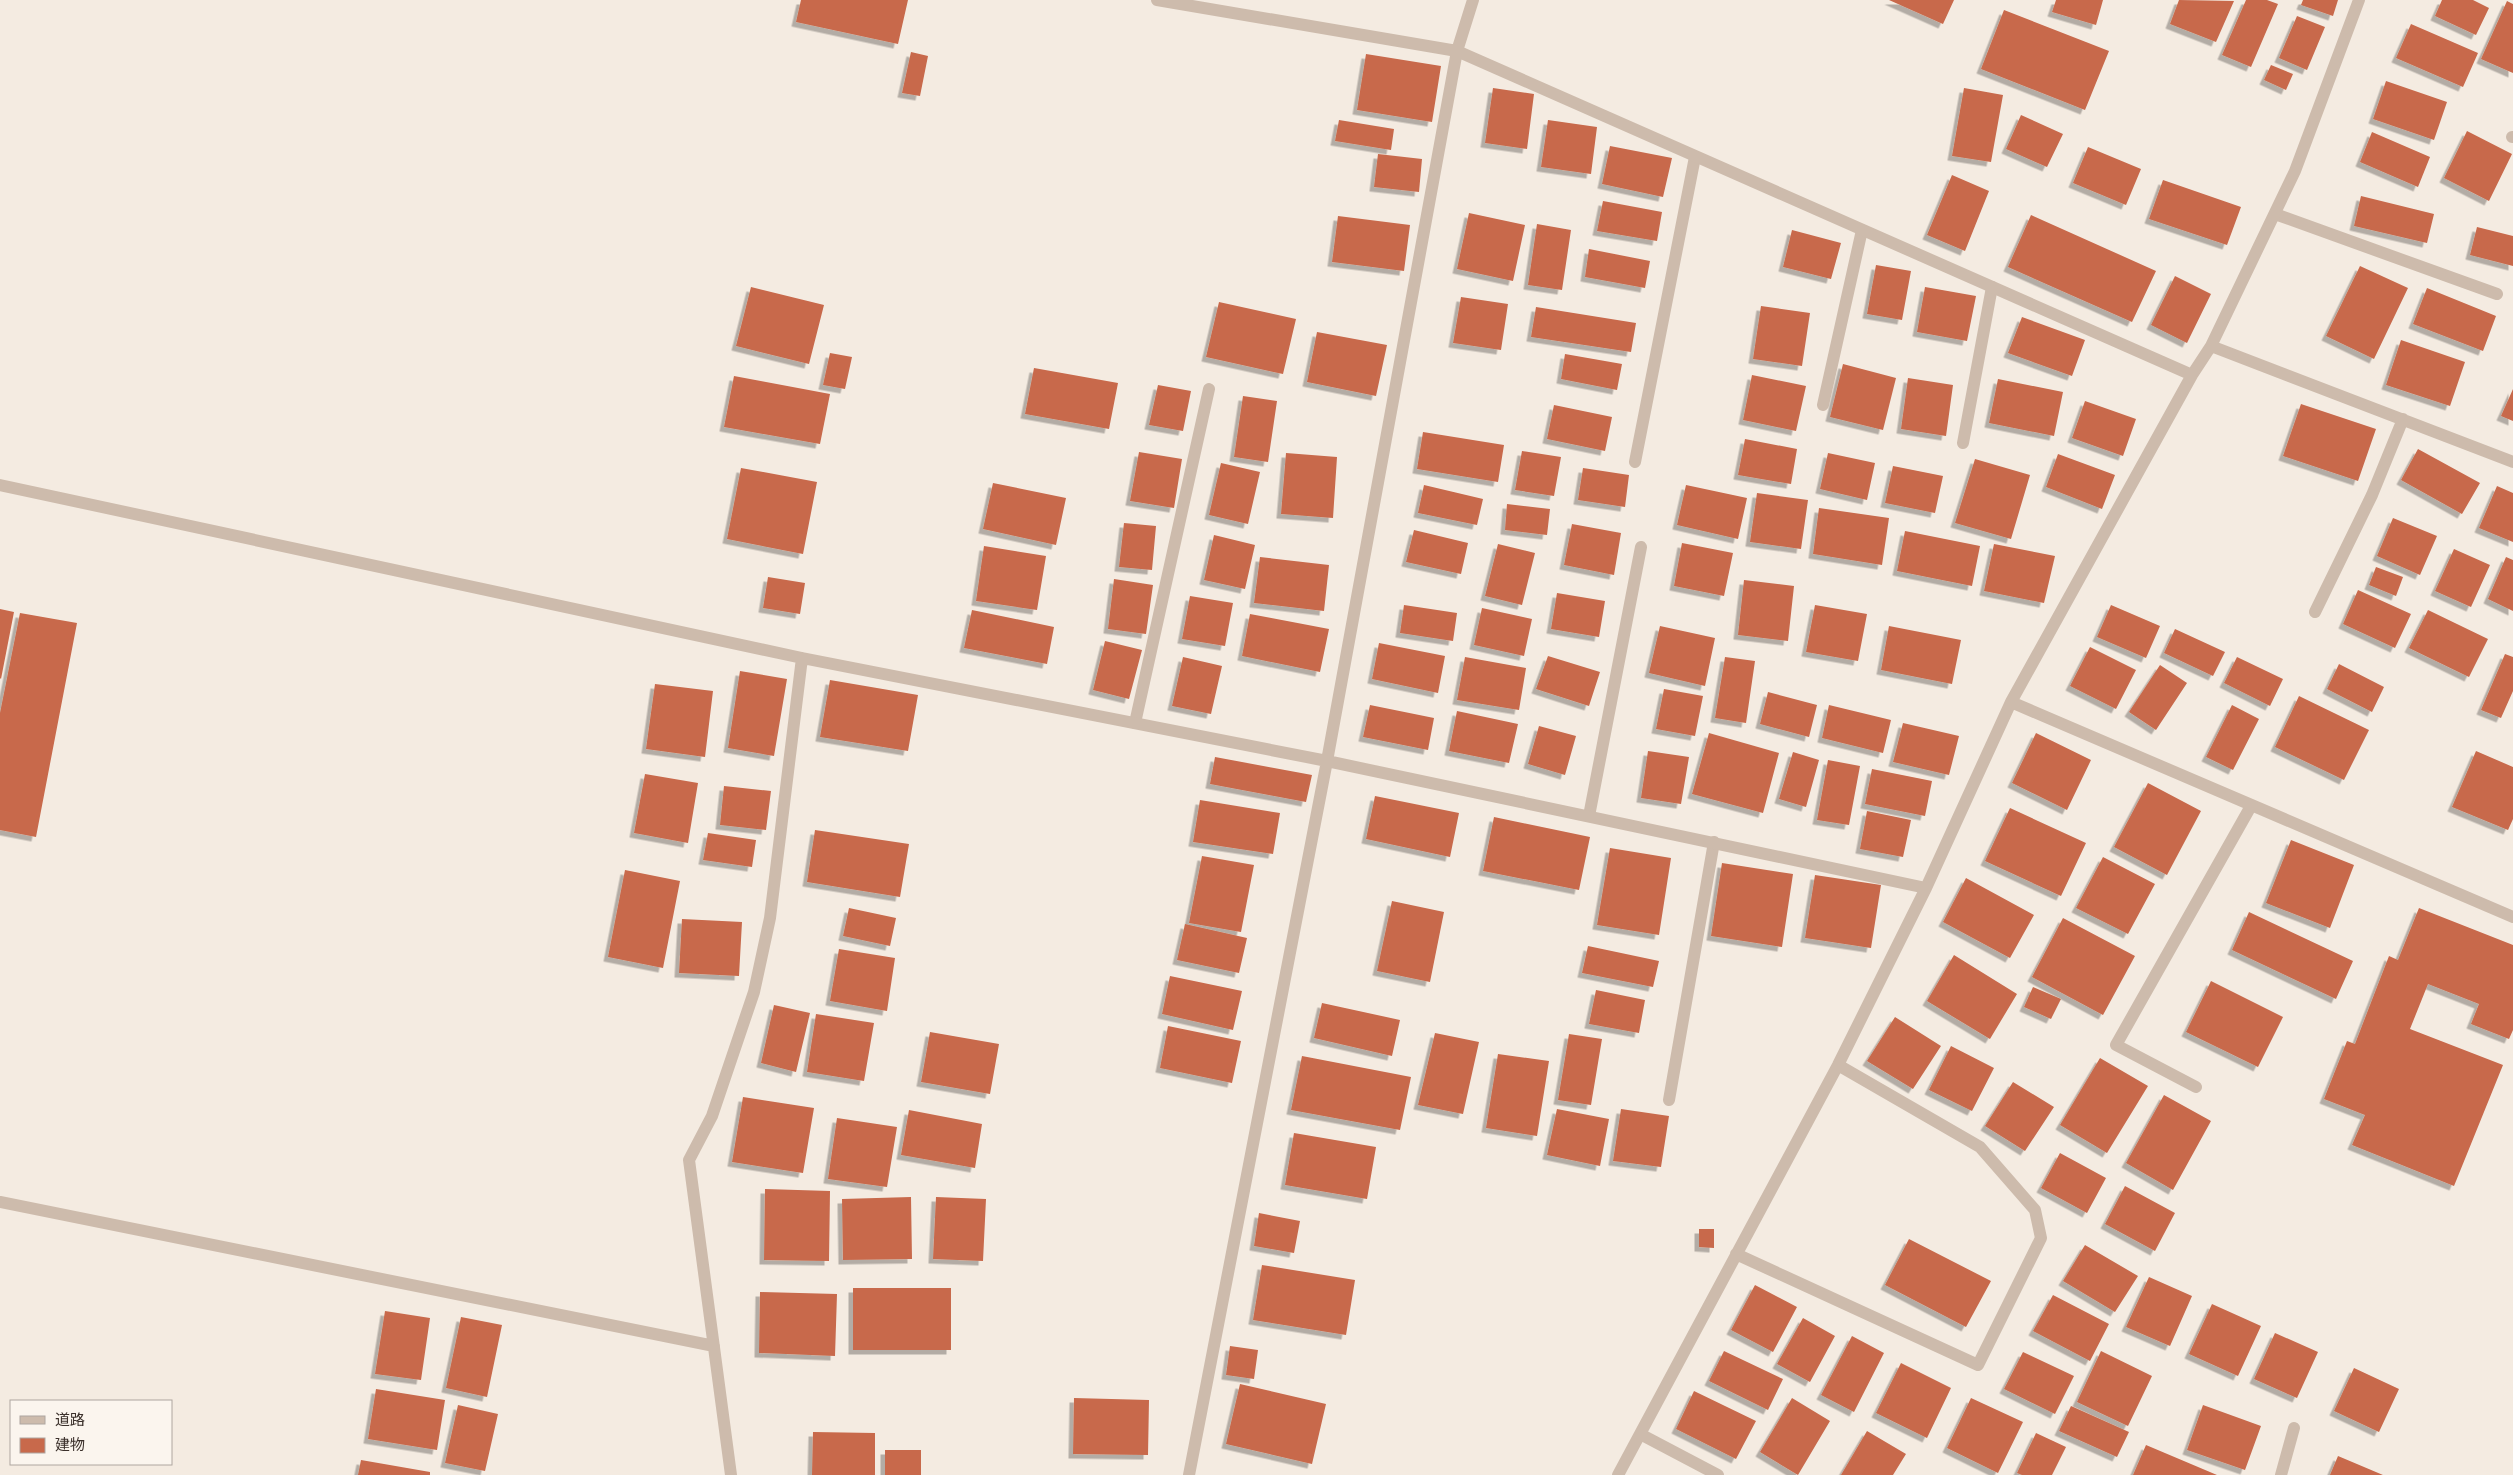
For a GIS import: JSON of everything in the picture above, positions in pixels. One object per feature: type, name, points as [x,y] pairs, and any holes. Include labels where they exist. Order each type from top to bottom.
[{"type":"street","points":[[1157,0],[1456,52],[2192,375]]},
{"type":"street","points":[[1189,1475],[1327,761],[1456,52],[1473,0]]},
{"type":"street","points":[[1618,1475],[1642,1435],[1736,1254],[1838,1065],[1926,888],[2011,702],[2192,375],[2211,346],[2295,171],[2359,0]]},
{"type":"street","points":[[1635,462],[1695,157]]},
{"type":"street","points":[[2274,214],[2497,294]]},
{"type":"street","points":[[1823,405],[1862,230]]},
{"type":"street","points":[[1963,443],[1992,287]]},
{"type":"street","points":[[2211,346],[2513,462]]},
{"type":"street","points":[[1135,723],[1209,389]]},
{"type":"street","points":[[2315,612],[2372,495],[2403,419]]},
{"type":"street","points":[[0,485],[802,658],[1327,761],[1926,888]]},
{"type":"street","points":[[1589,816],[1641,547]]},
{"type":"street","points":[[731,1475],[689,1160],[712,1116],[756,982],[770,918],[802,658]]},
{"type":"street","points":[[2011,702],[2513,917]]},
{"type":"street","points":[[2196,1087],[2116,1045],[2252,806]]},
{"type":"street","points":[[1669,1100],[1714,842]]},
{"type":"street","points":[[1736,1254],[1978,1365],[2041,1238],[2036,1210],[1980,1147],[1838,1065]]},
{"type":"street","points":[[0,1202],[714,1346]]},
{"type":"street","points":[[2281,1475],[2294,1428]]},
{"type":"street","points":[[1642,1435],[1718,1475]]},
{"type":"building","points":[[801,0],[908,0],[898,44],[796,22]]},
{"type":"building","points":[[1889,0],[1954,0],[1943,24]]},
{"type":"building","points":[[2056,0],[2103,0],[2096,25],[2052,12]]},
{"type":"building","points":[[2179,0],[2234,1],[2216,42],[2170,24]]},
{"type":"building","points":[[2246,0],[2267,0],[2278,4],[2251,67],[2222,55]]},
{"type":"building","points":[[2303,0],[2338,0],[2333,16],[2301,5]]},
{"type":"building","points":[[2442,0],[2473,0],[2489,8],[2476,35],[2435,16]]},
{"type":"building","points":[[2507,1],[2513,4],[2513,73],[2481,59]]},
{"type":"building","points":[[2004,10],[2109,51],[2085,110],[1981,69]]},
{"type":"building","points":[[2297,16],[2325,27],[2307,70],[2279,58]]},
{"type":"building","points":[[2411,24],[2478,53],[2463,87],[2396,58]]},
{"type":"building","points":[[911,52],[928,56],[920,96],[902,93]]},
{"type":"building","points":[[1366,54],[1441,66],[1432,122],[1357,110]]},
{"type":"building","points":[[2271,65],[2293,74],[2286,90],[2264,80]]},
{"type":"building","points":[[2386,81],[2447,102],[2434,140],[2373,119]]},
{"type":"building","points":[[1493,88],[1534,94],[1527,149],[1485,143]]},
{"type":"building","points":[[1964,88],[2003,95],[1991,162],[1952,156]]},
{"type":"building","points":[[2021,115],[2063,134],[2047,167],[2006,149]]},
{"type":"building","points":[[1339,120],[1394,129],[1391,150],[1335,141]]},
{"type":"building","points":[[1548,120],[1597,127],[1591,174],[1541,167]]},
{"type":"building","points":[[2467,131],[2512,154],[2489,201],[2444,178]]},
{"type":"building","points":[[2372,132],[2430,157],[2418,187],[2360,162]]},
{"type":"building","points":[[1610,146],[1672,158],[1663,197],[1602,184]]},
{"type":"building","points":[[2088,147],[2141,169],[2126,205],[2073,183]]},
{"type":"building","points":[[1378,154],[1422,159],[1419,192],[1374,187]]},
{"type":"building","points":[[1952,175],[1989,191],[1965,251],[1927,235]]},
{"type":"building","points":[[2163,180],[2241,207],[2227,245],[2149,219]]},
{"type":"building","points":[[2361,196],[2434,214],[2427,243],[2354,226]]},
{"type":"building","points":[[1603,201],[1662,212],[1657,241],[1597,231]]},
{"type":"building","points":[[1469,213],[1525,225],[1513,281],[1457,269]]},
{"type":"building","points":[[2031,215],[2156,271],[2132,322],[2008,267]]},
{"type":"building","points":[[1338,216],[1410,225],[1404,271],[1332,262]]},
{"type":"building","points":[[1537,224],[1571,230],[1562,290],[1528,285]]},
{"type":"building","points":[[2477,227],[2513,236],[2513,266],[2470,255]]},
{"type":"building","points":[[1792,230],[1841,243],[1831,279],[1783,267]]},
{"type":"building","points":[[1589,249],[1650,261],[1645,288],[1585,277]]},
{"type":"building","points":[[1876,265],[1911,271],[1902,320],[1867,314]]},
{"type":"building","points":[[2360,266],[2408,288],[2374,359],[2326,336]]},
{"type":"building","points":[[2175,276],[2211,294],[2187,343],[2151,325]]},
{"type":"building","points":[[751,287],[824,305],[809,364],[736,346]]},
{"type":"building","points":[[1925,287],[1976,296],[1967,341],[1917,332]]},
{"type":"building","points":[[2427,288],[2496,316],[2483,351],[2413,324]]},
{"type":"building","points":[[1461,297],[1508,304],[1501,350],[1453,343]]},
{"type":"building","points":[[1219,302],[1296,319],[1283,374],[1206,357]]},
{"type":"building","points":[[1761,306],[1810,313],[1802,366],[1753,359]]},
{"type":"building","points":[[1536,307],[1636,323],[1631,352],[1531,337]]},
{"type":"building","points":[[2022,317],[2085,340],[2072,376],[2008,353]]},
{"type":"building","points":[[1317,332],[1387,345],[1376,396],[1307,382]]},
{"type":"building","points":[[2401,340],[2465,362],[2450,406],[2386,385]]},
{"type":"building","points":[[830,353],[852,357],[845,389],[823,385]]},
{"type":"building","points":[[1565,354],[1622,364],[1617,390],[1561,379]]},
{"type":"building","points":[[1843,364],[1896,378],[1883,430],[1830,417]]},
{"type":"building","points":[[1034,368],[1118,383],[1109,429],[1025,414]]},
{"type":"building","points":[[1752,375],[1806,386],[1796,431],[1743,420]]},
{"type":"building","points":[[734,376],[830,394],[820,444],[724,427]]},
{"type":"building","points":[[1908,378],[1953,385],[1946,436],[1901,429]]},
{"type":"building","points":[[1998,379],[2063,392],[2054,436],[1989,423]]},
{"type":"building","points":[[1158,385],[1191,391],[1183,431],[1149,425]]},
{"type":"building","points":[[2513,389],[2513,421],[2501,416]]},
{"type":"building","points":[[1243,396],[1277,401],[1268,462],[1234,457]]},
{"type":"building","points":[[2085,401],[2136,419],[2123,456],[2072,438]]},
{"type":"building","points":[[2301,404],[2376,429],[2358,481],[2283,456]]},
{"type":"building","points":[[1554,405],[1612,417],[1605,451],[1547,439]]},
{"type":"building","points":[[1423,432],[1504,445],[1498,482],[1417,469]]},
{"type":"building","points":[[1745,439],[1797,449],[1791,484],[1738,475]]},
{"type":"building","points":[[2418,449],[2480,483],[2462,514],[2401,480]]},
{"type":"building","points":[[1522,451],[1561,457],[1554,496],[1515,490]]},
{"type":"building","points":[[1139,452],[1182,459],[1174,508],[1130,501]]},
{"type":"building","points":[[1286,453],[1337,457],[1333,518],[1281,514]]},
{"type":"building","points":[[1828,453],[1875,463],[1867,500],[1820,489]]},
{"type":"building","points":[[2058,454],[2115,475],[2102,509],[2046,487]]},
{"type":"building","points":[[1975,459],[2030,475],[2011,539],[1955,523]]},
{"type":"building","points":[[1221,463],[1260,472],[1248,524],[1209,515]]},
{"type":"building","points":[[1893,466],[1943,476],[1935,513],[1885,503]]},
{"type":"building","points":[[741,468],[817,482],[803,554],[727,539]]},
{"type":"building","points":[[1583,468],[1629,475],[1625,507],[1578,500]]},
{"type":"building","points":[[993,483],[1066,498],[1056,545],[983,529]]},
{"type":"building","points":[[1424,485],[1483,499],[1477,525],[1418,513]]},
{"type":"building","points":[[1686,485],[1747,498],[1738,539],[1677,525]]},
{"type":"building","points":[[2497,486],[2513,493],[2513,542],[2479,528]]},
{"type":"building","points":[[1757,493],[1808,500],[1801,549],[1750,542]]},
{"type":"building","points":[[1507,504],[1550,509],[1547,535],[1505,530]]},
{"type":"building","points":[[1819,508],[1889,518],[1882,565],[1813,554]]},
{"type":"building","points":[[2393,518],[2437,536],[2420,575],[2377,556]]},
{"type":"building","points":[[1124,523],[1156,526],[1152,570],[1119,567]]},
{"type":"building","points":[[1572,524],[1621,533],[1614,575],[1564,565]]},
{"type":"building","points":[[1414,530],[1468,543],[1461,574],[1406,562]]},
{"type":"building","points":[[1905,531],[1980,546],[1972,586],[1897,571]]},
{"type":"building","points":[[1214,535],[1255,545],[1245,589],[1204,580]]},
{"type":"building","points":[[1682,543],[1733,553],[1724,596],[1674,586]]},
{"type":"building","points":[[1498,544],[1535,553],[1522,605],[1485,596]]},
{"type":"building","points":[[1994,544],[2055,556],[2044,603],[1984,591]]},
{"type":"building","points":[[984,546],[1046,556],[1037,610],[976,601]]},
{"type":"building","points":[[2454,549],[2490,565],[2471,607],[2435,591]]},
{"type":"building","points":[[1260,557],[1329,565],[1324,611],[1254,603]]},
{"type":"building","points":[[2506,557],[2513,560],[2513,611],[2488,599]]},
{"type":"building","points":[[2376,567],[2403,577],[2396,596],[2369,585]]},
{"type":"building","points":[[768,577],[805,583],[800,614],[763,608]]},
{"type":"building","points":[[1114,579],[1153,585],[1146,634],[1108,629]]},
{"type":"building","points":[[1744,580],[1794,586],[1788,641],[1738,635]]},
{"type":"building","points":[[2358,590],[2411,614],[2395,648],[2343,624]]},
{"type":"building","points":[[1557,593],[1605,601],[1599,637],[1551,629]]},
{"type":"building","points":[[1190,596],[1233,603],[1225,646],[1182,639]]},
{"type":"building","points":[[1404,605],[1457,613],[1453,641],[1400,633]]},
{"type":"building","points":[[1815,605],[1867,614],[1858,661],[1806,652]]},
{"type":"building","points":[[2111,605],[2160,626],[2146,658],[2097,637]]},
{"type":"building","points":[[1482,608],[1532,619],[1524,656],[1474,645]]},
{"type":"building","points":[[0,609],[14,612],[1,679],[0,678]]},
{"type":"building","points":[[972,610],[1054,627],[1047,664],[964,648]]},
{"type":"building","points":[[2428,610],[2488,639],[2469,677],[2409,648]]},
{"type":"building","points":[[20,613],[77,623],[36,837],[0,830],[0,713]]},
{"type":"building","points":[[1250,614],[1329,629],[1320,672],[1242,656]]},
{"type":"building","points":[[1660,626],[1715,638],[1705,686],[1649,673]]},
{"type":"building","points":[[1889,626],[1961,640],[1952,684],[1881,670]]},
{"type":"building","points":[[2175,629],[2225,652],[2213,676],[2164,653]]},
{"type":"building","points":[[1105,641],[1142,650],[1129,699],[1093,690]]},
{"type":"building","points":[[1379,643],[1445,656],[1438,693],[1372,679]]},
{"type":"building","points":[[2090,647],[2136,670],[2116,709],[2070,686]]},
{"type":"building","points":[[2505,654],[2513,657],[2513,691],[2501,718],[2481,710]]},
{"type":"building","points":[[1548,656],[1600,672],[1589,706],[1536,689]]},
{"type":"building","points":[[1183,657],[1222,666],[1211,714],[1172,706]]},
{"type":"building","points":[[1465,657],[1526,668],[1519,710],[1457,700]]},
{"type":"building","points":[[1725,657],[1755,661],[1746,723],[1715,718]]},
{"type":"building","points":[[2237,657],[2283,679],[2270,706],[2224,683]]},
{"type":"building","points":[[2339,664],[2384,687],[2372,712],[2327,689]]},
{"type":"building","points":[[2160,665],[2187,683],[2156,730],[2129,712]]},
{"type":"building","points":[[740,671],[787,679],[774,756],[728,748]]},
{"type":"building","points":[[830,680],[918,695],[908,751],[820,737]]},
{"type":"building","points":[[655,684],[713,691],[705,757],[646,749]]},
{"type":"building","points":[[1664,689],[1703,696],[1695,736],[1656,729]]},
{"type":"building","points":[[1768,692],[1817,705],[1809,737],[1760,724]]},
{"type":"building","points":[[2299,696],[2369,730],[2344,780],[2275,747]]},
{"type":"building","points":[[1370,705],[1434,718],[1428,750],[1363,737]]},
{"type":"building","points":[[1829,705],[1891,720],[1883,753],[1822,738]]},
{"type":"building","points":[[2232,705],[2259,719],[2233,770],[2206,757]]},
{"type":"building","points":[[1457,711],[1518,724],[1509,763],[1449,751]]},
{"type":"building","points":[[1903,723],[1959,736],[1949,775],[1893,762]]},
{"type":"building","points":[[1539,726],[1576,736],[1565,775],[1528,764]]},
{"type":"building","points":[[1709,733],[1779,753],[1763,813],[1692,794]]},
{"type":"building","points":[[2036,733],[2091,760],[2067,810],[2012,783]]},
{"type":"building","points":[[1648,751],[1689,757],[1681,804],[1641,798]]},
{"type":"building","points":[[2476,751],[2513,767],[2513,819],[2508,830],[2452,807]]},
{"type":"building","points":[[1793,752],[1819,760],[1806,807],[1779,799]]},
{"type":"building","points":[[1215,757],[1312,775],[1306,802],[1210,784]]},
{"type":"building","points":[[1828,760],[1860,766],[1849,825],[1817,820]]},
{"type":"building","points":[[1872,769],[1932,781],[1925,816],[1865,804]]},
{"type":"building","points":[[645,774],[698,783],[688,843],[634,833]]},
{"type":"building","points":[[2148,783],[2201,811],[2167,875],[2114,847]]},
{"type":"building","points":[[724,786],[771,791],[766,830],[720,825]]},
{"type":"building","points":[[1375,796],[1459,813],[1450,857],[1366,839]]},
{"type":"building","points":[[1200,800],[1280,813],[1273,854],[1193,842]]},
{"type":"building","points":[[2010,808],[2086,843],[2061,896],[1985,861]]},
{"type":"building","points":[[1867,811],[1911,820],[1903,857],[1860,849]]},
{"type":"building","points":[[1494,817],[1590,837],[1579,890],[1483,871]]},
{"type":"building","points":[[815,830],[909,844],[900,897],[807,882]]},
{"type":"building","points":[[708,833],[756,840],[752,867],[703,860]]},
{"type":"building","points":[[2291,840],[2354,865],[2330,928],[2266,903]]},
{"type":"building","points":[[1610,848],[1671,858],[1659,935],[1597,925]]},
{"type":"building","points":[[1202,856],[1254,865],[1241,932],[1189,923]]},
{"type":"building","points":[[2103,857],[2155,884],[2128,934],[2076,908]]},
{"type":"building","points":[[1722,863],[1793,874],[1782,947],[1711,936]]},
{"type":"building","points":[[625,870],[680,881],[663,968],[608,957]]},
{"type":"building","points":[[1815,875],[1881,885],[1871,948],[1805,938]]},
{"type":"building","points":[[1966,878],[2034,915],[2010,958],[1943,922]]},
{"type":"building","points":[[1392,901],[1444,912],[1430,982],[1377,971]]},
{"type":"building","points":[[849,908],[896,918],[890,946],[843,936]]},
{"type":"building","points":[[2419,908],[2513,945],[2513,1030],[2509,1039],[2471,1024],[2479,1004],[2428,984],[2410,1029],[2503,1065],[2454,1186],[2352,1145],[2365,1115],[2324,1099],[2347,1041],[2355,1044],[2389,956],[2398,960]]},
{"type":"building","points":[[2249,912],[2353,961],[2336,999],[2232,950]]},
{"type":"building","points":[[2063,918],[2135,956],[2103,1015],[2032,977]]},
{"type":"building","points":[[682,919],[742,922],[739,976],[679,973]]},
{"type":"building","points":[[1185,924],[1247,938],[1239,973],[1177,960]]},
{"type":"building","points":[[1588,946],[1659,961],[1653,987],[1582,973]]},
{"type":"building","points":[[839,949],[895,958],[887,1011],[830,1001]]},
{"type":"building","points":[[1954,955],[2017,994],[1990,1039],[1927,1001]]},
{"type":"building","points":[[1170,976],[1242,991],[1233,1030],[1162,1014]]},
{"type":"building","points":[[2211,981],[2283,1017],[2258,1067],[2186,1032]]},
{"type":"building","points":[[2033,987],[2061,999],[2051,1019],[2024,1007]]},
{"type":"building","points":[[1596,990],[1645,1000],[1639,1033],[1589,1024]]},
{"type":"building","points":[[1322,1003],[1400,1020],[1392,1056],[1314,1038]]},
{"type":"building","points":[[774,1005],[810,1013],[796,1072],[761,1063]]},
{"type":"building","points":[[816,1014],[874,1023],[864,1081],[807,1072]]},
{"type":"building","points":[[1895,1017],[1941,1046],[1913,1089],[1867,1061]]},
{"type":"building","points":[[1168,1026],[1241,1041],[1232,1083],[1160,1068]]},
{"type":"building","points":[[930,1032],[999,1044],[990,1094],[921,1082]]},
{"type":"building","points":[[1435,1033],[1479,1042],[1463,1114],[1418,1105]]},
{"type":"building","points":[[1569,1034],[1602,1039],[1591,1105],[1558,1100]]},
{"type":"building","points":[[1951,1046],[1994,1068],[1972,1111],[1929,1090]]},
{"type":"building","points":[[1498,1054],[1549,1061],[1537,1136],[1486,1128]]},
{"type":"building","points":[[1302,1056],[1411,1077],[1400,1130],[1291,1110]]},
{"type":"building","points":[[2100,1058],[2148,1086],[2107,1153],[2060,1125]]},
{"type":"building","points":[[2013,1082],[2054,1107],[2025,1151],[1985,1126]]},
{"type":"building","points":[[2164,1095],[2211,1121],[2173,1190],[2126,1163]]},
{"type":"building","points":[[743,1097],[814,1108],[803,1173],[732,1162]]},
{"type":"building","points":[[1557,1109],[1609,1119],[1600,1166],[1547,1155]]},
{"type":"building","points":[[1621,1109],[1669,1116],[1661,1167],[1613,1161]]},
{"type":"building","points":[[909,1110],[982,1124],[975,1168],[901,1155]]},
{"type":"building","points":[[837,1118],[897,1127],[887,1187],[828,1179]]},
{"type":"building","points":[[1294,1133],[1376,1147],[1367,1199],[1285,1185]]},
{"type":"building","points":[[2060,1153],[2106,1178],[2087,1213],[2041,1188]]},
{"type":"building","points":[[2125,1186],[2175,1213],[2155,1251],[2105,1224]]},
{"type":"building","points":[[765,1189],[830,1191],[829,1261],[764,1260]]},
{"type":"building","points":[[911,1197],[912,1259],[843,1260],[842,1199]]},
{"type":"building","points":[[936,1197],[986,1199],[983,1261],[933,1259]]},
{"type":"building","points":[[1259,1213],[1300,1221],[1294,1253],[1254,1246]]},
{"type":"building","points":[[1699,1229],[1714,1229],[1714,1248],[1699,1247]]},
{"type":"building","points":[[1909,1239],[1991,1281],[1966,1327],[1885,1285]]},
{"type":"building","points":[[2085,1245],[2138,1276],[2115,1312],[2063,1281]]},
{"type":"building","points":[[1262,1265],[1355,1280],[1346,1335],[1253,1320]]},
{"type":"building","points":[[2149,1277],[2192,1296],[2170,1346],[2126,1327]]},
{"type":"building","points":[[1755,1285],[1797,1307],[1773,1352],[1731,1330]]},
{"type":"building","points":[[853,1288],[951,1288],[951,1350],[853,1350]]},
{"type":"building","points":[[760,1292],[837,1294],[835,1356],[759,1353]]},
{"type":"building","points":[[2053,1295],[2109,1324],[2090,1361],[2033,1331]]},
{"type":"building","points":[[2212,1304],[2261,1326],[2238,1376],[2189,1354]]},
{"type":"building","points":[[385,1311],[430,1318],[421,1380],[375,1374]]},
{"type":"building","points":[[461,1317],[502,1325],[487,1397],[446,1388]]},
{"type":"building","points":[[1803,1318],[1835,1336],[1810,1382],[1777,1364]]},
{"type":"building","points":[[2275,1333],[2318,1352],[2297,1398],[2254,1379]]},
{"type":"building","points":[[1852,1336],[1884,1353],[1854,1412],[1821,1395]]},
{"type":"building","points":[[1230,1346],[1258,1350],[1254,1379],[1226,1375]]},
{"type":"building","points":[[1724,1351],[1783,1379],[1768,1410],[1709,1381]]},
{"type":"building","points":[[2101,1351],[2152,1376],[2128,1426],[2077,1402]]},
{"type":"building","points":[[2023,1352],[2074,1376],[2055,1414],[2004,1389]]},
{"type":"building","points":[[1901,1363],[1951,1388],[1927,1438],[1876,1413]]},
{"type":"building","points":[[2354,1368],[2399,1389],[2379,1432],[2334,1411]]},
{"type":"building","points":[[1240,1384],[1326,1404],[1312,1464],[1226,1444]]},
{"type":"building","points":[[376,1389],[445,1400],[437,1450],[368,1439]]},
{"type":"building","points":[[1694,1391],[1756,1421],[1736,1459],[1676,1429]]},
{"type":"building","points":[[1074,1398],[1149,1400],[1148,1455],[1073,1454]]},
{"type":"building","points":[[1792,1398],[1830,1421],[1798,1475],[1760,1452]]},
{"type":"building","points":[[1971,1398],[2023,1422],[1998,1473],[1947,1448]]},
{"type":"building","points":[[458,1405],[498,1414],[485,1471],[445,1463]]},
{"type":"building","points":[[2203,1405],[2261,1426],[2245,1470],[2187,1450]]},
{"type":"building","points":[[2071,1406],[2129,1432],[2117,1457],[2059,1431]]},
{"type":"building","points":[[1867,1431],[1906,1454],[1893,1475],[1841,1475]]},
{"type":"building","points":[[813,1432],[875,1433],[875,1475],[812,1475]]},
{"type":"building","points":[[2036,1433],[2066,1447],[2052,1475],[2022,1475],[2017,1473]]},
{"type":"building","points":[[2146,1445],[2217,1475],[2133,1475]]},
{"type":"building","points":[[885,1450],[921,1450],[921,1475],[885,1475]]},
{"type":"building","points":[[2338,1456],[2383,1475],[2330,1475]]},
{"type":"building","points":[[361,1460],[430,1472],[430,1475],[358,1475]]}]
